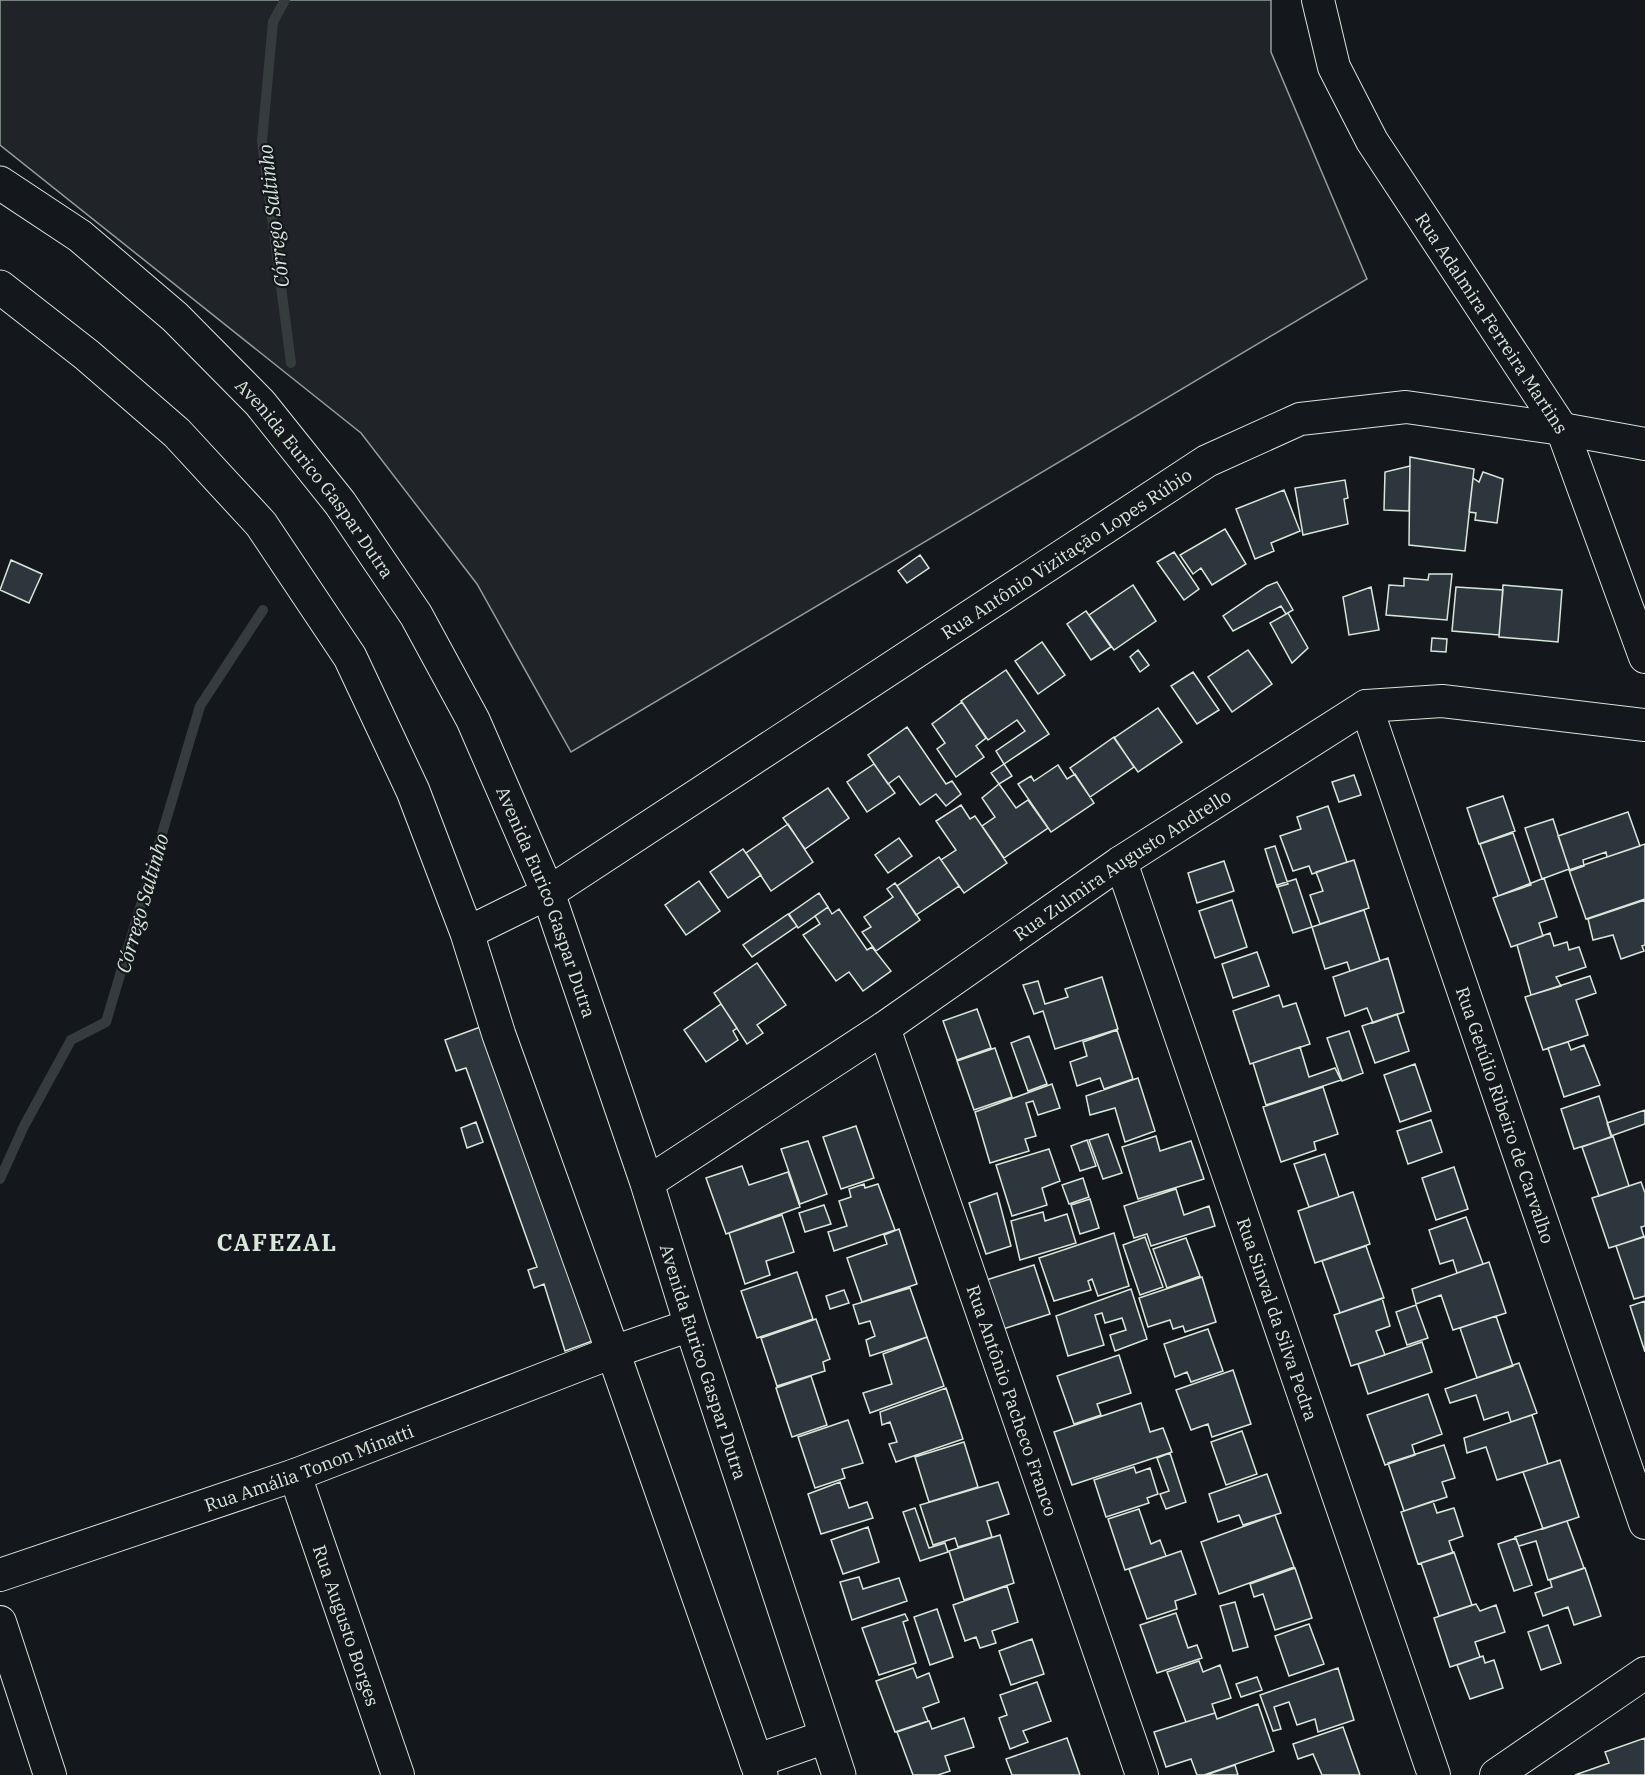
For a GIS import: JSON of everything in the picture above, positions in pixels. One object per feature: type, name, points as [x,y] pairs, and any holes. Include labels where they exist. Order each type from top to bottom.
[{"type":"street","name":"Rua Adalmira Ferreira Martins","points":[[1318,0],[1334,67],[1372,141],[1562,429],[1645,657]]},
{"type":"street","name":"Avenida Eurico Gaspar Dutra","points":[[0,183],[80,236],[176,317],[260,403],[340,503],[416,615],[467,710],[548,893],[647,1184],[838,1775]]},
{"type":"street","points":[[0,287],[87,355],[177,433],[261,524],[350,657],[413,791],[467,933],[499,1035],[759,1768],[825,1737]]},
{"type":"street","name":"Rua Antônio Vizitação Lopes Rúbio","points":[[467,933],[548,893],[1197,467],[1300,419],[1406,407],[1562,429],[1645,444]]},
{"type":"street","name":"Rua Zulmira Augusto Andrello","points":[[647,1184],[884,1028],[1121,862],[1366,706],[1442,700],[1645,725]]},
{"type":"street","name":"Rua Getúlio Ribeiro de Carvalho","points":[[1366,706],[1645,1523]]},
{"type":"street","name":"Rua Sinval da Silva Pedra","points":[[1121,862],[1434,1775]]},
{"type":"street","name":"Rua Antônio Pacheco Franco","points":[[884,1028],[1142,1775]]},
{"type":"street","name":"Rua Amália Tonon Minatti","points":[[0,1575],[295,1475],[613,1352],[691,1325]]},
{"type":"street","name":"Rua Augusto Borges","points":[[295,1475],[398,1775]]},
{"type":"street","points":[[0,1622],[50,1775]]},
{"type":"street","points":[[1496,1775],[1645,1673]]},
{"type":"shaded area","points":[[0,0],[1271,0],[1271,52],[1367,279],[571,752],[477,584],[361,433],[0,145]]},
{"type":"building","points":[[1410,457],[1474,469],[1465,551],[1409,545]]},
{"type":"building","points":[[1410,466],[1409,511],[1384,510],[1385,472]]},
{"type":"building","points":[[1483,472],[1503,479],[1497,523],[1475,520],[1476,513],[1469,512],[1473,478],[1479,482]]},
{"type":"building","points":[[1345,480],[1348,498],[1344,499],[1348,524],[1303,535],[1295,488]]},
{"type":"building","points":[[1284,490],[1300,531],[1271,543],[1274,551],[1255,559],[1236,509]]},
{"type":"building","points":[[1225,529],[1246,564],[1212,585],[1201,568],[1193,574],[1180,555]]},
{"type":"building","points":[[1174,552],[1199,589],[1184,600],[1157,562]]},
{"type":"building","points":[[920,555],[929,568],[907,583],[898,571]]},
{"type":"building","points":[[11,560],[42,574],[29,603],[0,590]]},
{"type":"building","points":[[1429,574],[1452,574],[1447,620],[1386,615],[1389,585],[1404,586],[1404,578],[1428,580]]},
{"type":"building","points":[[1277,582],[1293,610],[1286,614],[1281,606],[1233,631],[1223,616],[1267,586]]},
{"type":"building","points":[[1133,585],[1156,621],[1114,650],[1089,615]]},
{"type":"building","points":[[1503,585],[1562,590],[1558,642],[1499,637]]},
{"type":"building","points":[[1371,587],[1379,630],[1349,635],[1343,597]]},
{"type":"building","points":[[1456,587],[1503,590],[1499,635],[1452,631]]},
{"type":"building","points":[[1086,611],[1111,647],[1091,660],[1067,624]]},
{"type":"building","points":[[1288,613],[1308,648],[1292,663],[1270,623]]},
{"type":"building","points":[[1432,638],[1447,639],[1446,652],[1431,651]]},
{"type":"building","points":[[1042,642],[1065,675],[1038,694],[1015,661]]},
{"type":"building","points":[[1138,650],[1149,665],[1140,672],[1130,657]]},
{"type":"building","points":[[1248,650],[1272,684],[1232,712],[1208,677]]},
{"type":"building","points":[[1006,670],[1049,734],[1004,764],[996,751],[1025,731],[1017,720],[988,740],[961,701]]},
{"type":"building","points":[[1193,672],[1219,710],[1197,724],[1171,686]]},
{"type":"building","points":[[962,702],[986,738],[976,746],[984,757],[956,777],[937,749],[945,743],[932,724]]},
{"type":"building","points":[[1158,708],[1182,742],[1138,772],[1114,738]]},
{"type":"building","points":[[907,727],[946,784],[952,781],[961,794],[946,806],[936,794],[920,805],[899,776],[888,784],[868,755]]},
{"type":"building","points":[[1114,737],[1134,767],[1090,797],[1070,768]]},
{"type":"building","points":[[874,764],[895,793],[867,812],[847,782]]},
{"type":"building","points":[[1004,764],[1012,776],[999,784],[991,773]]},
{"type":"building","points":[[1058,765],[1067,779],[1075,774],[1094,803],[1051,832],[1018,784],[1031,776],[1034,781]]},
{"type":"building","points":[[1354,775],[1361,795],[1339,802],[1332,782]]},
{"type":"building","points":[[999,784],[1016,808],[1028,800],[1048,828],[1004,858],[982,826],[995,817],[982,798]]},
{"type":"building","points":[[828,788],[849,818],[805,849],[783,818]]},
{"type":"building","points":[[1503,796],[1515,831],[1479,844],[1467,808]]},
{"type":"building","points":[[961,805],[970,819],[975,816],[1007,863],[964,893],[941,860],[956,850],[936,821]]},
{"type":"building","points":[[1328,806],[1347,862],[1312,874],[1309,866],[1293,871],[1280,836],[1301,829],[1297,817]]},
{"type":"building","points":[[1628,812],[1640,846],[1607,857],[1606,852],[1583,860],[1584,866],[1570,871],[1558,836]]},
{"type":"building","points":[[1553,819],[1569,869],[1542,879],[1525,828]]},
{"type":"building","points":[[788,824],[813,862],[771,891],[746,853]]},
{"type":"building","points":[[1513,833],[1531,885],[1498,896],[1480,844]]},
{"type":"building","points":[[899,838],[912,856],[888,873],[875,855]]},
{"type":"building","points":[[1645,844],[1645,899],[1586,919],[1569,870]]},
{"type":"building","points":[[1275,846],[1288,884],[1277,887],[1265,849]]},
{"type":"building","points":[[743,849],[761,875],[728,898],[710,872]]},
{"type":"building","points":[[939,857],[959,886],[916,915],[897,886]]},
{"type":"building","points":[[1354,860],[1369,908],[1320,924],[1310,895],[1323,891],[1316,872]]},
{"type":"building","points":[[1224,861],[1234,891],[1197,903],[1188,873]]},
{"type":"building","points":[[1544,878],[1557,917],[1539,923],[1543,936],[1511,947],[1493,898]]},
{"type":"building","points":[[1296,879],[1312,927],[1293,933],[1277,885]]},
{"type":"building","points":[[699,881],[720,911],[686,935],[665,905]]},
{"type":"building","points":[[895,883],[920,920],[876,951],[862,932],[871,927],[864,917],[893,897],[887,889]]},
{"type":"building","points":[[819,893],[828,907],[798,928],[789,914]]},
{"type":"building","points":[[1232,900],[1247,947],[1215,958],[1199,911]]},
{"type":"building","points":[[1645,900],[1645,945],[1642,946],[1644,951],[1621,959],[1613,935],[1593,940],[1588,919]]},
{"type":"building","points":[[828,907],[832,914],[839,909],[867,950],[872,947],[891,971],[863,991],[849,972],[836,981],[803,935],[820,924],[815,916]]},
{"type":"building","points":[[1364,910],[1380,961],[1350,971],[1347,962],[1325,969],[1312,927]]},
{"type":"building","points":[[788,914],[797,926],[752,957],[743,945]]},
{"type":"building","points":[[1550,933],[1554,946],[1567,942],[1569,950],[1579,947],[1586,967],[1556,977],[1561,986],[1531,995],[1517,945]]},
{"type":"building","points":[[1257,952],[1269,986],[1233,998],[1222,964]]},
{"type":"building","points":[[1388,958],[1404,1012],[1373,1023],[1367,1008],[1345,1016],[1333,977]]},
{"type":"building","points":[[757,963],[786,1005],[757,1025],[763,1033],[747,1044],[714,993]]},
{"type":"building","points":[[1590,976],[1596,993],[1576,1000],[1588,1035],[1543,1050],[1525,997]]},
{"type":"building","points":[[1102,977],[1118,1029],[1055,1049],[1043,1011],[1034,1014],[1023,985],[1038,981],[1045,1004],[1068,997],[1065,989]]},
{"type":"building","points":[[1279,995],[1283,1007],[1296,1003],[1310,1044],[1250,1064],[1233,1011]]},
{"type":"building","points":[[721,1004],[737,1028],[733,1031],[738,1040],[706,1062],[684,1030]]},
{"type":"building","points":[[977,1009],[991,1048],[957,1060],[943,1021]]},
{"type":"building","points":[[1397,1014],[1409,1051],[1375,1063],[1362,1026]]},
{"type":"building","points":[[483,1026],[595,1340],[565,1351],[544,1284],[534,1288],[528,1270],[537,1267],[466,1068],[456,1071],[445,1040]]},
{"type":"building","points":[[1117,1030],[1133,1079],[1104,1089],[1100,1078],[1077,1086],[1070,1062],[1087,1056],[1083,1042]]},
{"type":"building","points":[[1349,1031],[1363,1073],[1342,1081],[1327,1038]]},
{"type":"building","points":[[1029,1036],[1047,1084],[1028,1091],[1011,1043]]},
{"type":"building","points":[[1568,1042],[1571,1050],[1584,1045],[1600,1085],[1564,1097],[1548,1048]]},
{"type":"building","points":[[1300,1047],[1309,1077],[1335,1068],[1341,1080],[1266,1105],[1253,1063]]},
{"type":"building","points":[[995,1048],[1012,1097],[974,1110],[957,1061]]},
{"type":"building","points":[[1415,1064],[1431,1111],[1400,1122],[1384,1075]]},
{"type":"building","points":[[1138,1078],[1155,1131],[1125,1142],[1115,1108],[1090,1115],[1086,1096]]},
{"type":"building","points":[[1052,1084],[1060,1108],[1038,1115],[1033,1101],[1026,1103],[1036,1136],[1025,1139],[1029,1151],[990,1163],[975,1112]]},
{"type":"building","points":[[1323,1087],[1338,1134],[1314,1142],[1316,1150],[1281,1162],[1263,1107]]},
{"type":"building","points":[[1599,1096],[1612,1137],[1574,1149],[1561,1109]]},
{"type":"building","points":[[1645,1110],[1645,1124],[1611,1136],[1607,1123]]},
{"type":"building","points":[[1431,1120],[1442,1152],[1408,1164],[1397,1131]]},
{"type":"building","points":[[476,1122],[483,1142],[467,1148],[461,1128]]},
{"type":"building","points":[[856,1126],[874,1178],[841,1189],[823,1137]]},
{"type":"building","points":[[1108,1134],[1122,1173],[1103,1179],[1089,1140]]},
{"type":"building","points":[[1156,1136],[1160,1151],[1191,1141],[1204,1179],[1138,1199],[1122,1147]]},
{"type":"building","points":[[1613,1136],[1629,1186],[1599,1196],[1582,1147]]},
{"type":"building","points":[[1087,1140],[1096,1166],[1080,1171],[1071,1146]]},
{"type":"building","points":[[808,1141],[827,1194],[800,1204],[781,1149]]},
{"type":"building","points":[[1049,1149],[1060,1181],[1042,1188],[1047,1205],[1012,1216],[996,1165]]},
{"type":"building","points":[[1325,1154],[1339,1197],[1309,1207],[1294,1164]]},
{"type":"building","points":[[742,1166],[749,1185],[788,1172],[800,1207],[726,1234],[706,1178]]},
{"type":"building","points":[[1454,1167],[1468,1209],[1436,1220],[1422,1178]]},
{"type":"building","points":[[1083,1178],[1089,1197],[1069,1204],[1062,1185]]},
{"type":"building","points":[[1641,1182],[1645,1193],[1645,1226],[1641,1227],[1644,1237],[1609,1248],[1592,1198]]},
{"type":"building","points":[[864,1184],[865,1188],[878,1184],[895,1230],[834,1251],[828,1232],[847,1226],[839,1201],[851,1197],[849,1189]]},
{"type":"building","points":[[1176,1189],[1184,1215],[1209,1206],[1215,1226],[1151,1246],[1147,1234],[1134,1238],[1124,1206]]},
{"type":"building","points":[[1353,1192],[1370,1244],[1315,1263],[1298,1211]]},
{"type":"building","points":[[997,1193],[1011,1246],[986,1254],[969,1203]]},
{"type":"building","points":[[1090,1199],[1099,1228],[1080,1234],[1071,1205]]},
{"type":"building","points":[[824,1205],[831,1224],[805,1232],[799,1213]]},
{"type":"building","points":[[1043,1212],[1045,1221],[1067,1214],[1076,1243],[1020,1260],[1011,1221]]},
{"type":"building","points":[[782,1215],[794,1252],[766,1261],[770,1275],[745,1284],[729,1233]]},
{"type":"building","points":[[1466,1217],[1483,1264],[1457,1273],[1453,1260],[1440,1264],[1429,1230]]},
{"type":"building","points":[[899,1229],[917,1284],[862,1302],[847,1258],[887,1244],[884,1235]]},
{"type":"building","points":[[1114,1233],[1129,1286],[1098,1296],[1092,1279],[1088,1281],[1091,1290],[1054,1301],[1039,1258]]},
{"type":"building","points":[[1645,1236],[1645,1296],[1634,1299],[1616,1246]]},
{"type":"building","points":[[1145,1237],[1163,1287],[1140,1295],[1123,1245]]},
{"type":"building","points":[[1186,1238],[1200,1276],[1167,1288],[1153,1249]]},
{"type":"building","points":[[1366,1246],[1384,1298],[1340,1313],[1322,1261]]},
{"type":"building","points":[[1489,1262],[1506,1313],[1453,1330],[1441,1295],[1416,1304],[1412,1289]]},
{"type":"building","points":[[1034,1265],[1050,1314],[1000,1330],[983,1281]]},
{"type":"building","points":[[797,1272],[813,1319],[757,1338],[741,1291]]},
{"type":"building","points":[[1202,1277],[1216,1322],[1185,1332],[1183,1326],[1173,1329],[1170,1320],[1148,1327],[1139,1298]]},
{"type":"building","points":[[910,1288],[927,1337],[870,1356],[866,1340],[875,1336],[870,1321],[859,1324],[853,1305]]},
{"type":"building","points":[[1131,1289],[1147,1339],[1115,1351],[1110,1335],[1126,1330],[1122,1318],[1105,1323],[1102,1313],[1095,1315],[1104,1345],[1068,1356],[1056,1316]]},
{"type":"building","points":[[844,1290],[849,1303],[830,1309],[826,1296]]},
{"type":"building","points":[[1382,1298],[1390,1326],[1376,1331],[1385,1355],[1351,1366],[1334,1315]]},
{"type":"building","points":[[1645,1301],[1645,1352],[1630,1306]]},
{"type":"building","points":[[1416,1305],[1428,1338],[1407,1345],[1396,1312]]},
{"type":"building","points":[[1496,1316],[1513,1366],[1477,1378],[1460,1328]]},
{"type":"building","points":[[816,1319],[830,1359],[823,1362],[825,1371],[777,1386],[761,1338]]},
{"type":"building","points":[[1208,1329],[1223,1371],[1191,1382],[1187,1372],[1175,1377],[1164,1344]]},
{"type":"building","points":[[927,1337],[944,1386],[870,1413],[863,1393],[892,1384],[883,1354]]},
{"type":"building","points":[[1422,1342],[1432,1372],[1368,1394],[1358,1364]]},
{"type":"building","points":[[1119,1355],[1131,1393],[1097,1404],[1101,1415],[1074,1424],[1057,1376]]},
{"type":"building","points":[[1519,1363],[1537,1413],[1511,1422],[1508,1412],[1484,1420],[1476,1395],[1450,1403],[1445,1389]]},
{"type":"building","points":[[1233,1370],[1251,1424],[1212,1437],[1208,1424],[1191,1430],[1176,1390]]},
{"type":"building","points":[[811,1376],[827,1425],[792,1437],[776,1388]]},
{"type":"building","points":[[946,1388],[963,1439],[896,1462],[889,1444],[897,1442],[890,1422],[882,1425],[880,1412]]},
{"type":"building","points":[[1428,1394],[1442,1434],[1412,1445],[1415,1455],[1385,1465],[1367,1415]]},
{"type":"building","points":[[1141,1403],[1150,1432],[1163,1428],[1172,1452],[1072,1485],[1054,1432]]},
{"type":"building","points":[[1532,1415],[1548,1464],[1497,1480],[1486,1447],[1467,1453],[1464,1438]]},
{"type":"building","points":[[848,1420],[863,1463],[842,1469],[845,1478],[815,1488],[798,1437]]},
{"type":"building","points":[[1242,1431],[1257,1474],[1226,1485],[1211,1442]]},
{"type":"building","points":[[964,1442],[978,1487],[929,1502],[915,1457]]},
{"type":"building","points":[[1444,1445],[1455,1478],[1442,1482],[1447,1497],[1404,1511],[1388,1463]]},
{"type":"building","points":[[1170,1453],[1186,1502],[1166,1509],[1160,1494],[1169,1491],[1157,1458]]},
{"type":"building","points":[[1560,1460],[1579,1517],[1543,1529],[1523,1472]]},
{"type":"building","points":[[1134,1467],[1136,1473],[1150,1468],[1158,1494],[1147,1498],[1149,1503],[1106,1517],[1094,1480]]},
{"type":"building","points":[[1267,1474],[1281,1513],[1243,1525],[1239,1515],[1218,1522],[1209,1494]]},
{"type":"building","points":[[840,1482],[849,1508],[867,1502],[873,1518],[821,1534],[808,1494]]},
{"type":"building","points":[[998,1482],[1009,1514],[987,1521],[992,1537],[958,1547],[955,1538],[933,1545],[920,1505]]},
{"type":"building","points":[[1433,1501],[1437,1513],[1454,1508],[1463,1536],[1449,1541],[1453,1553],[1418,1564],[1401,1512]]},
{"type":"building","points":[[915,1508],[929,1548],[945,1543],[948,1552],[920,1561],[903,1512]]},
{"type":"building","points":[[1139,1509],[1151,1544],[1160,1540],[1166,1556],[1125,1570],[1108,1519]]},
{"type":"building","points":[[1275,1515],[1294,1567],[1219,1594],[1201,1542]]},
{"type":"building","points":[[1567,1521],[1584,1568],[1548,1580],[1536,1541],[1519,1546],[1515,1537]]},
{"type":"building","points":[[868,1527],[879,1562],[843,1574],[831,1540]]},
{"type":"building","points":[[1000,1535],[1014,1583],[964,1600],[949,1551]]},
{"type":"building","points":[[1516,1538],[1532,1585],[1514,1591],[1498,1544]]},
{"type":"building","points":[[1181,1551],[1196,1594],[1175,1601],[1177,1609],[1147,1619],[1129,1569]]},
{"type":"building","points":[[1454,1552],[1472,1605],[1439,1616],[1421,1563]]},
{"type":"building","points":[[1295,1568],[1312,1618],[1275,1630],[1263,1594],[1254,1597],[1250,1584]]},
{"type":"building","points":[[1585,1568],[1601,1616],[1574,1625],[1568,1607],[1543,1616],[1535,1593],[1552,1587],[1550,1580]]},
{"type":"building","points":[[859,1577],[863,1589],[899,1578],[907,1601],[852,1620],[840,1582]]},
{"type":"building","points":[[1007,1586],[1018,1622],[992,1631],[996,1643],[980,1648],[976,1637],[965,1641],[953,1605]]},
{"type":"building","points":[[1235,1602],[1248,1647],[1233,1651],[1220,1606]]},
{"type":"building","points":[[1476,1604],[1480,1611],[1496,1605],[1505,1632],[1475,1642],[1480,1657],[1450,1667],[1434,1618]]},
{"type":"building","points":[[937,1609],[953,1657],[930,1665],[914,1617]]},
{"type":"building","points":[[1176,1613],[1188,1648],[1197,1645],[1202,1658],[1157,1673],[1140,1625]]},
{"type":"building","points":[[905,1614],[908,1620],[903,1622],[916,1663],[879,1675],[862,1628]]},
{"type":"building","points":[[1309,1624],[1324,1664],[1289,1676],[1275,1636]]},
{"type":"building","points":[[1548,1625],[1561,1663],[1541,1670],[1528,1632]]},
{"type":"building","points":[[1032,1639],[1044,1674],[1011,1685],[999,1651]]},
{"type":"building","points":[[1483,1656],[1485,1663],[1494,1660],[1503,1688],[1470,1699],[1457,1665]]},
{"type":"building","points":[[1199,1661],[1203,1672],[1220,1665],[1231,1698],[1212,1704],[1215,1713],[1186,1722],[1167,1672]]},
{"type":"building","points":[[913,1668],[917,1678],[929,1673],[939,1702],[923,1708],[928,1721],[895,1732],[876,1681]]},
{"type":"building","points":[[1338,1668],[1354,1720],[1318,1732],[1315,1719],[1297,1725],[1289,1702],[1274,1707],[1281,1729],[1273,1731],[1260,1695]]},
{"type":"building","points":[[1257,1677],[1262,1690],[1241,1697],[1236,1684]]},
{"type":"building","points":[[1037,1682],[1051,1721],[1023,1731],[1028,1742],[1010,1749],[999,1718],[1007,1715],[1000,1695]]},
{"type":"building","points":[[1258,1704],[1274,1751],[1204,1775],[1197,1775],[1191,1759],[1166,1767],[1154,1732],[1215,1713],[1217,1719]]},
{"type":"building","points":[[964,1718],[974,1747],[945,1756],[950,1771],[938,1775],[913,1775],[897,1732],[929,1721],[932,1729]]},
{"type":"building","points":[[1343,1727],[1360,1775],[1322,1775],[1313,1754],[1298,1759],[1293,1744]]},
{"type":"building","points":[[1067,1738],[1080,1775],[1012,1775],[1006,1759]]},
{"type":"building","points":[[1645,1738],[1645,1775],[1575,1775],[1609,1763],[1605,1752]]},
{"type":"building","points":[[1235,1765],[1238,1775],[1206,1775]]},
{"type":"waterway","name":"Córrego Saltinho","points":[[285,0],[273,22],[262,141],[291,363]]},
{"type":"waterway","name":"Córrego Saltinho","points":[[0,1179],[24,1126],[71,1040],[106,1022],[200,706],[263,610]]},
{"type":"district","name":"CAFEZAL","points":[[277,1242]]}]
